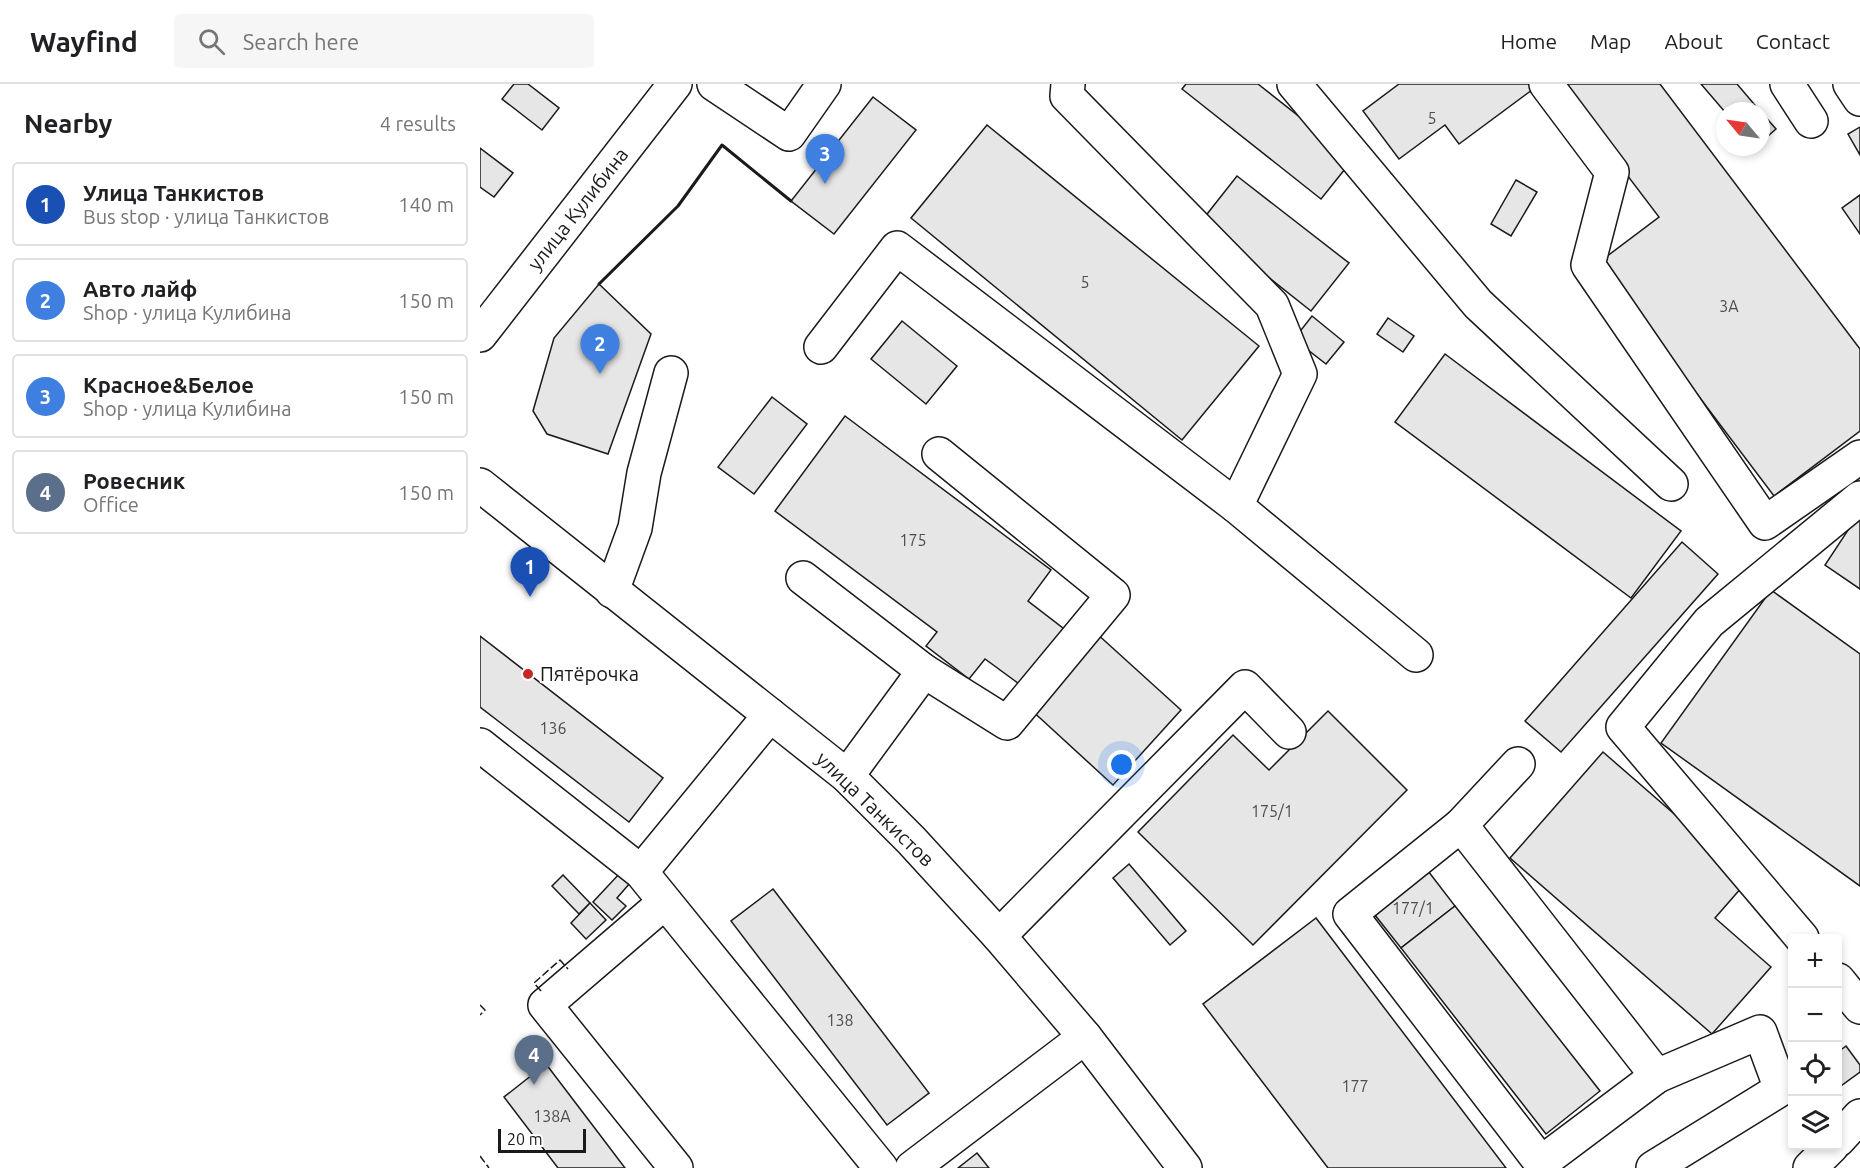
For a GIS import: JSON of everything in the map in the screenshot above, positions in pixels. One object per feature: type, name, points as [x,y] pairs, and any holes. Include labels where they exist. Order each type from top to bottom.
[{"type":"main road","name":"улица Кулибина","points":[[480,334],[675,84]]},
{"type":"main road","points":[[714,84],[789,134],[824,84]]},
{"type":"main road","points":[[1068,84],[1067,96],[1272,305],[1300,374],[1236,506]]},
{"type":"main road","points":[[1294,84],[1478,304],[1671,484]]},
{"type":"main road","points":[[1546,84],[1612,172],[1588,265],[1765,523],[1860,457]]},
{"type":"main road","points":[[1787,84],[1811,121]]},
{"type":"main road","points":[[1850,84],[1860,99]]},
{"type":"main road","points":[[821,347],[897,248],[1236,506],[1416,655]]},
{"type":"main road","points":[[612,591],[635,528],[644,473],[671,373]]},
{"type":"main road","points":[[803,578],[924,671],[1007,723],[1113,595],[939,454]]},
{"type":"main road","name":"улица Танкистов","points":[[480,485],[847,776],[911,840],[999,936],[1085,1037],[1185,1168]]},
{"type":"main road","points":[[1798,934],[1623,727],[1709,622],[1860,498]]},
{"type":"main road","points":[[847,776],[924,671]]},
{"type":"main road","points":[[999,936],[1245,687],[1289,732]]},
{"type":"main road","points":[[641,872],[770,715]]},
{"type":"main road","points":[[480,745],[641,872],[693,933],[881,1168]]},
{"type":"main road","points":[[1518,764],[1461,825],[1350,914],[1543,1165],[1657,1076],[1760,1032],[1781,1089],[1653,1168]]},
{"type":"main road","points":[[1461,825],[1657,1076]]},
{"type":"main road","points":[[665,902],[544,1005],[676,1168]]},
{"type":"main road","points":[[1842,985],[1860,1007]]},
{"type":"main road","points":[[912,1168],[1085,1037]]},
{"type":"main road","points":[[1842,1136],[1860,1116]]},
{"type":"main road","points":[[1810,1168],[1828,1150]]},
{"type":"building","points":[[514,84],[528,84],[559,108],[542,130],[502,99]]},
{"type":"building","points":[[1186,84],[1258,84],[1353,159],[1321,199],[1182,89]]},
{"type":"building","points":[[1399,84],[1533,84],[1536,87],[1459,144],[1445,125],[1399,159],[1363,111]]},
{"type":"building","points":[[1558,84],[1660,84],[1860,349],[1860,431],[1774,496],[1598,263],[1659,217]]},
{"type":"building","points":[[1701,84],[1737,84],[1752,102],[1716,102]]},
{"type":"building","points":[[873,97],[916,130],[834,234],[791,201]]},
{"type":"building","points":[[1770,122],[1776,129],[1770,134]]},
{"type":"building","points":[[987,125],[1259,346],[1182,440],[911,218]]},
{"type":"building","points":[[1860,127],[1860,155],[1848,134]]},
{"type":"building","points":[[480,148],[513,173],[494,197],[480,187]]},
{"type":"building","points":[[1237,176],[1349,263],[1311,311],[1200,223]]},
{"type":"building","points":[[1516,180],[1537,192],[1511,236],[1491,224]]},
{"type":"building","points":[[1860,195],[1860,234],[1842,208]]},
{"type":"building","points":[[599,284],[651,334],[608,454],[547,434],[533,411],[554,338]]},
{"type":"building","points":[[1312,316],[1344,342],[1326,364],[1294,339]]},
{"type":"building","points":[[1388,318],[1414,336],[1403,352],[1377,334]]},
{"type":"building","points":[[902,321],[957,366],[926,404],[871,359]]},
{"type":"building","points":[[1445,354],[1681,531],[1631,598],[1395,422]]},
{"type":"building","points":[[772,397],[807,424],[754,494],[718,467]]},
{"type":"building","points":[[845,416],[1051,570],[1028,601],[1068,632],[1026,689],[985,659],[969,679],[926,646],[937,632],[775,511]]},
{"type":"building","points":[[1860,512],[1860,589],[1825,565]]},
{"type":"building","points":[[1682,542],[1718,574],[1561,752],[1525,721]]},
{"type":"building","points":[[1771,590],[1860,654],[1860,886],[1661,743]]},
{"type":"building","points":[[1095,632],[1181,710],[1113,785],[1028,707]]},
{"type":"building","points":[[480,636],[663,778],[629,822],[480,707]]},
{"type":"building","points":[[1328,711],[1407,790],[1253,945],[1138,832],[1233,735],[1269,770]]},
{"type":"building","points":[[1603,752],[1749,879],[1715,918],[1771,967],[1712,1034],[1510,858]]},
{"type":"building","points":[[1129,864],[1186,931],[1170,945],[1113,878]]},
{"type":"building","points":[[1425,867],[1455,906],[1401,948],[1371,910]]},
{"type":"building","points":[[620,873],[630,883],[617,898],[626,906],[612,920],[593,902]]},
{"type":"building","points":[[563,875],[590,903],[579,914],[552,886]]},
{"type":"building","points":[[773,889],[929,1093],[887,1125],[731,921]]},
{"type":"building","points":[[590,903],[606,920],[586,939],[571,923]]},
{"type":"building","points":[[1455,906],[1600,1091],[1546,1134],[1401,948]]},
{"type":"building","points":[[1316,918],[1506,1168],[1328,1168],[1203,1004]]},
{"type":"building","points":[[1846,1046],[1860,1065],[1860,1072],[1842,1085],[1842,1049]]},
{"type":"building","points":[[546,1064],[625,1168],[558,1168],[504,1097]]},
{"type":"building","points":[[977,1153],[989,1168],[958,1168]]},
{"type":"fence","points":[[541,991],[534,983],[560,960],[568,969]]},
{"type":"fence","points":[[480,1005],[485,1010],[480,1015]]},
{"type":"fence","points":[[480,1156],[489,1168]]},
{"type":"wall","points":[[599,284],[678,206],[722,145],[791,201]]},
{"type":"place","name":"Красное&Белое","points":[[825,184]]},
{"type":"place","name":"Авто лайф","points":[[600,374]]},
{"type":"place","name":"Улица Танкистов","points":[[530,597]]},
{"type":"place","name":"Пятёрочка","points":[[528,674]]},
{"type":"place","name":"Ровесник","points":[[534,1085]]}]
